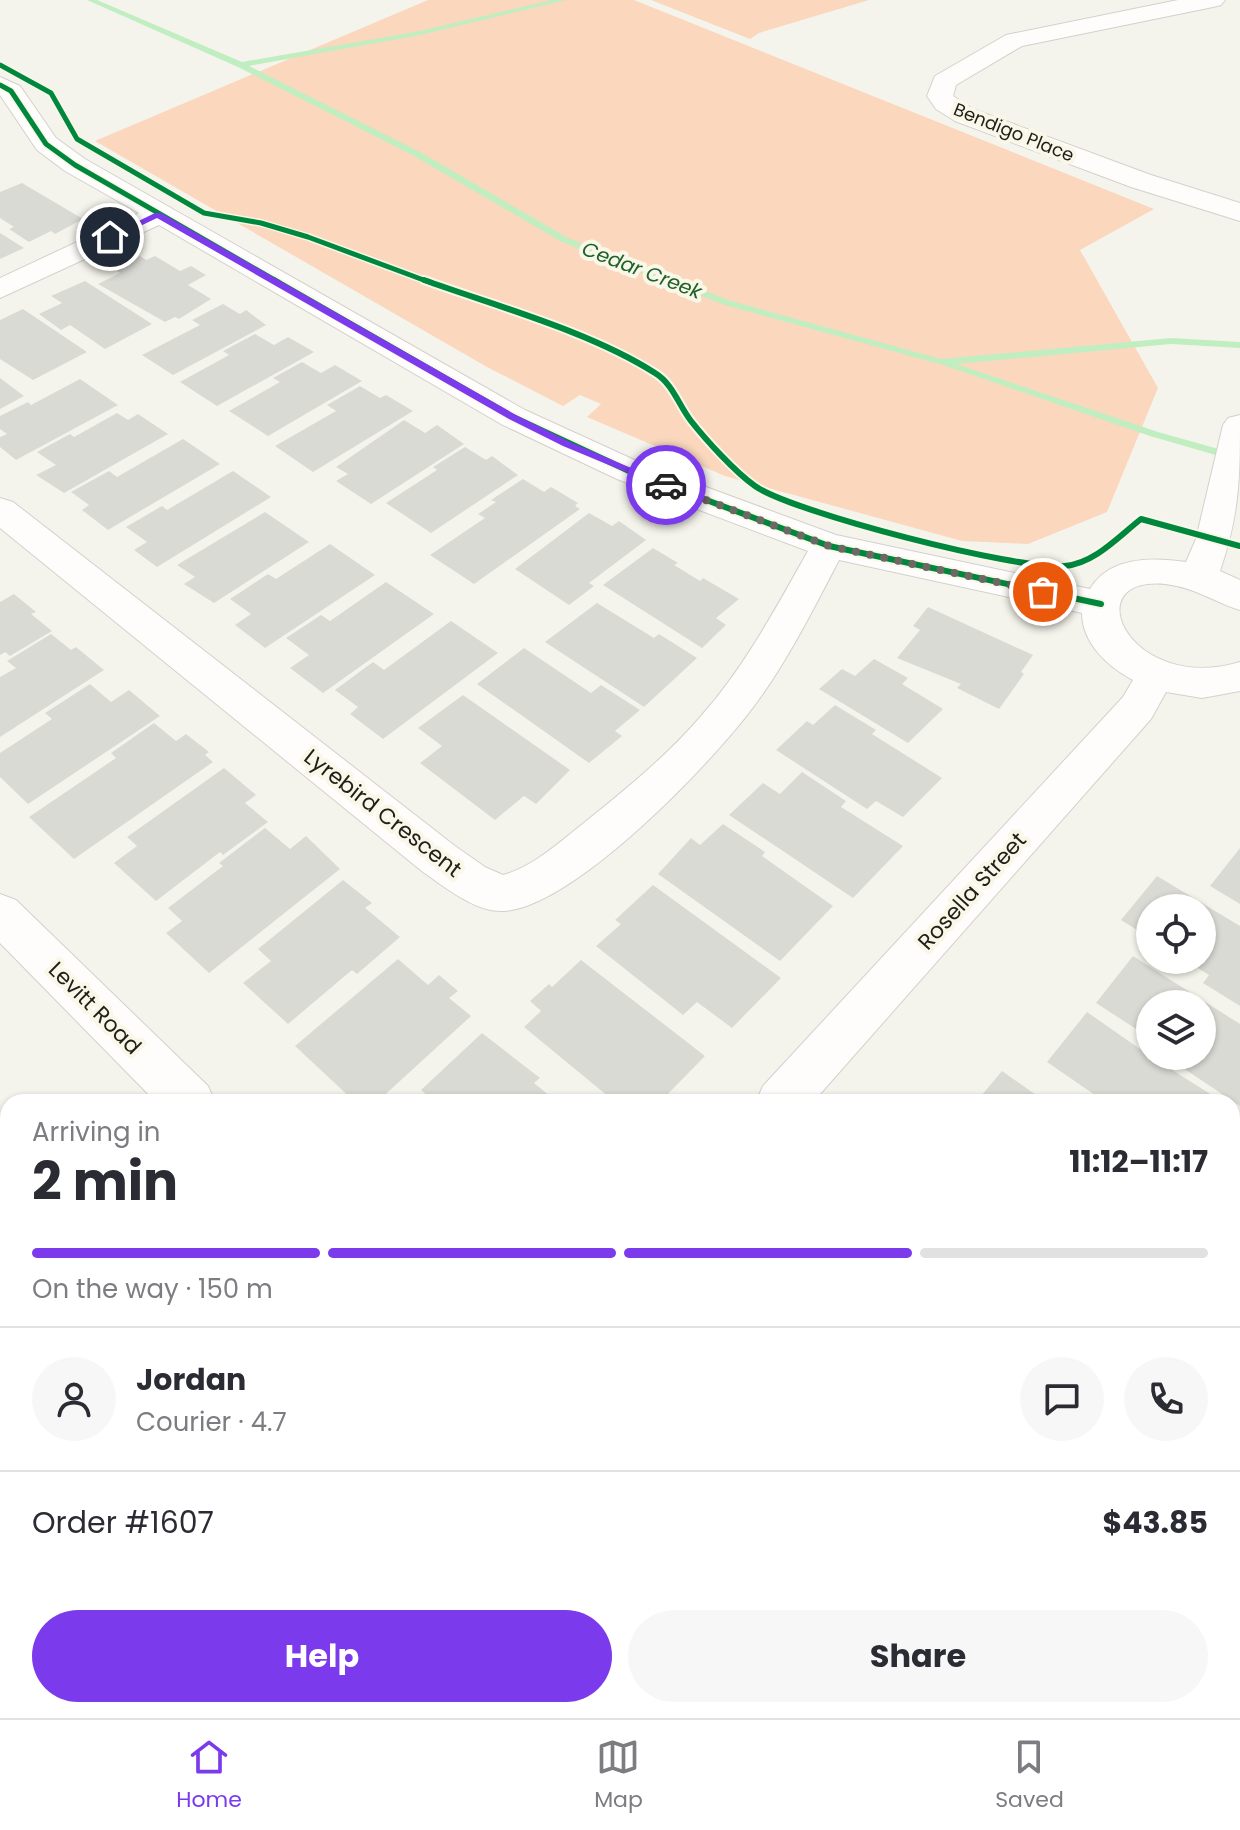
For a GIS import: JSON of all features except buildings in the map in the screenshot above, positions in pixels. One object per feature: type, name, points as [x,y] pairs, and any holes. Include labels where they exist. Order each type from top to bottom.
[{"type":"street","name":"Bendigo Place","points":[[1213,0],[1015,40],[944,81],[940,96],[945,104],[964,115],[1141,181],[1240,212]]},
{"type":"street","points":[[4,91],[46,144],[158,215],[566,444],[829,546],[1101,604]]},
{"type":"street","points":[[0,289],[158,215]]},
{"type":"street","points":[[1199,576],[1214,539],[1240,425]]},
{"type":"street","name":"Lyrebird Crescent","points":[[0,510],[439,859],[471,881],[504,893],[538,882],[568,861],[715,728],[744,689],[829,546]]},
{"type":"street","points":[[1240,597],[1219,583],[1177,571],[1136,574],[1108,591],[1101,604],[1101,619],[1118,650],[1156,674],[1203,683],[1240,676]]},
{"type":"street","name":"Rosella Street","points":[[788,1094],[1137,708],[1156,674]]},
{"type":"street","name":"Levitt Road","points":[[0,913],[182,1094]]},
{"type":"shaded area","points":[[428,0],[634,0],[1154,209],[1080,250],[1158,388],[1107,512],[1028,544],[962,541],[725,476],[587,417],[601,404],[580,395],[563,406],[487,367],[95,141]]},
{"type":"shaded area","points":[[651,0],[869,0],[759,33],[750,39]]},
{"type":"waterway","name":"Cedar Creek","points":[[91,0],[241,65]]},
{"type":"waterway","points":[[241,65],[420,33],[562,0]]},
{"type":"waterway","name":"Cedar Creek","points":[[241,65],[417,154],[565,240],[728,303],[941,362],[1171,341],[1240,345]]},
{"type":"waterway","points":[[947,364],[1154,434],[1240,459]]},
{"type":"cycle path","points":[[0,65],[51,93],[77,139],[204,213],[261,223],[308,237],[610,348],[657,374],[669,385],[691,421],[753,485],[779,500],[912,538],[1040,567],[1067,566],[1091,559],[1141,519],[1240,546]]},
{"type":"cycle path","points":[[0,85],[11,91],[46,144],[75,165],[513,417],[629,471],[829,546],[1101,604]]},
{"type":"way so far","points":[[666,485],[829,546],[1043,592]]},
{"type":"route","points":[[110,237],[158,215],[513,417],[566,444],[666,485]]}]
